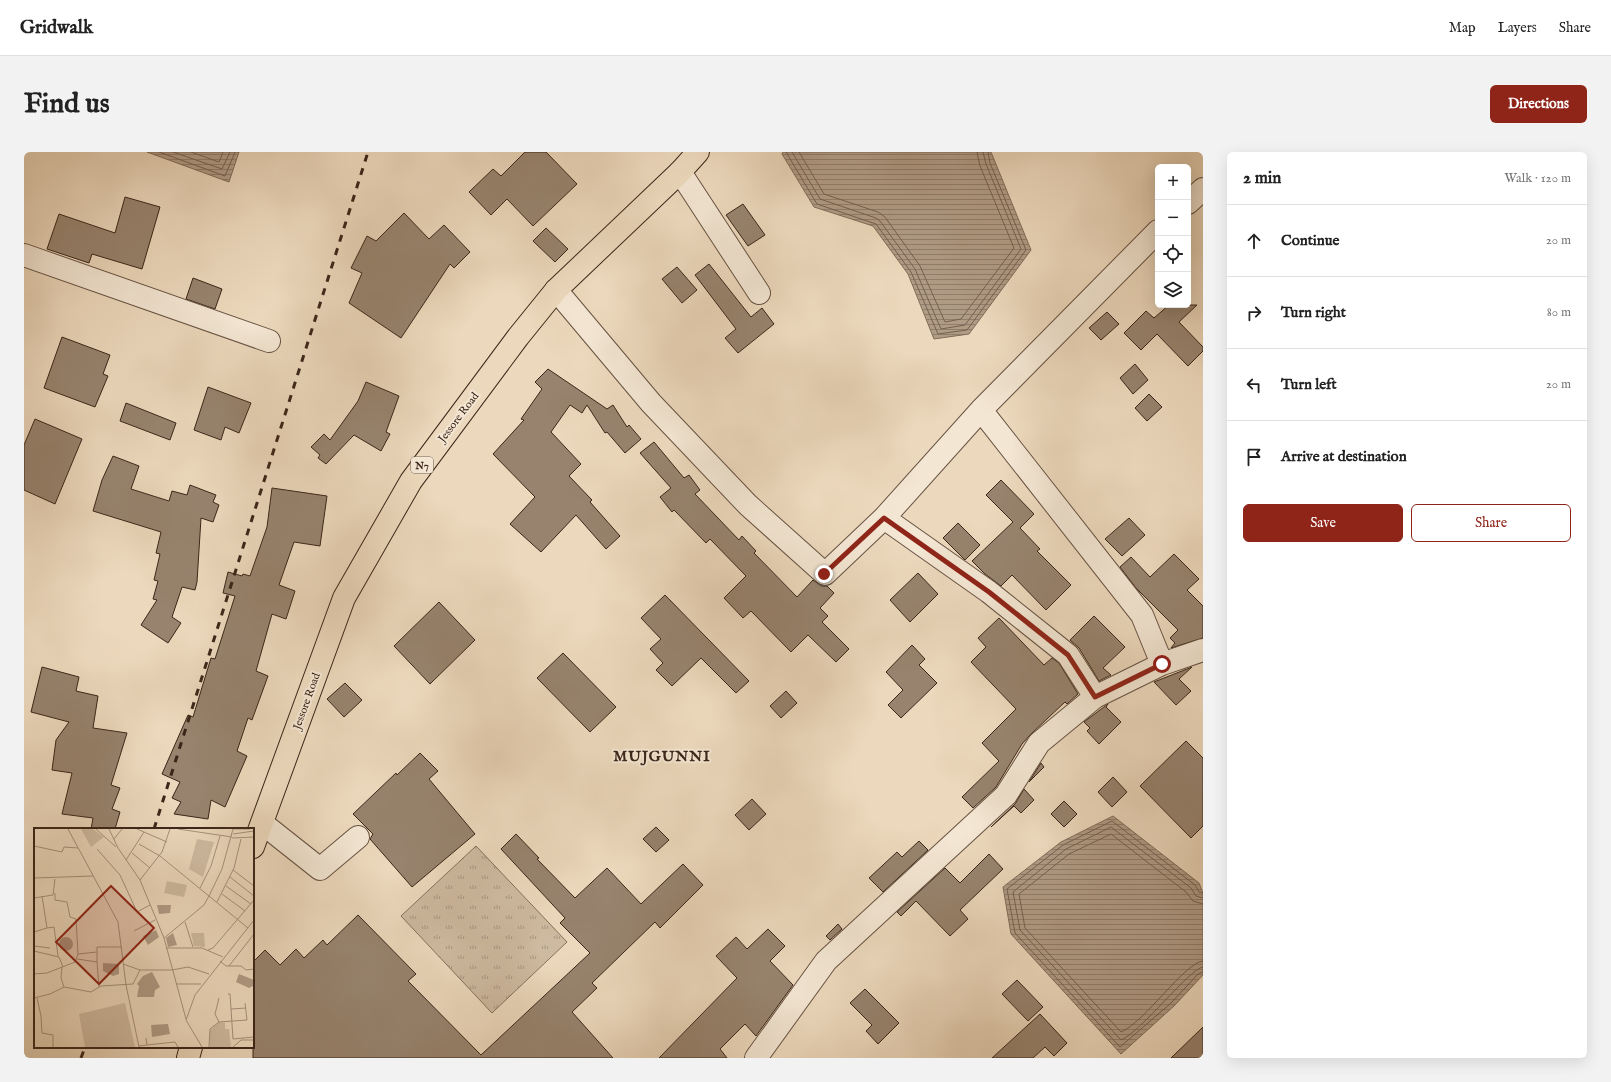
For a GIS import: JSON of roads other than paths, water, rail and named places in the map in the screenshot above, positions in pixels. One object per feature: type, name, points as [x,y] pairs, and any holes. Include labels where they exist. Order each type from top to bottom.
[{"type":"highway","name":"Jessore Road","points":[[254,844],[344,598],[411,481],[518,337],[556,290],[680,172],[698,152]]},
{"type":"highway","points":[[188,1058],[191,1048]]},
{"type":"street","points":[[680,172],[759,293]]},
{"type":"street","points":[[1191,200],[1203,189]]},
{"type":"street","points":[[556,290],[651,403],[748,505],[824,574],[884,518],[981,410],[1155,234]]},
{"type":"street","points":[[24,255],[269,342]]},
{"type":"street","points":[[981,410],[1142,615],[1162,664]]},
{"type":"street","points":[[884,518],[989,592],[1068,655],[1095,697]]},
{"type":"street","points":[[756,1058],[826,961],[1006,795],[1039,743],[1095,697],[1162,664],[1203,650]]},
{"type":"street","points":[[262,823],[320,869],[358,837]]},
{"type":"water","points":[[147,152],[239,152],[229,182]]},
{"type":"water","points":[[783,152],[991,152],[1031,250],[969,334],[934,339],[908,274],[873,226],[814,207],[782,154]]},
{"type":"water","points":[[1113,816],[1199,883],[1203,893],[1203,975],[1174,1006],[1121,1054],[1011,934],[1003,887],[1061,842]]},
{"type":"railway","points":[[154,828],[368,152]]},
{"type":"railway","points":[[81,1058],[85,1048]]},
{"type":"district","name":"MUJGUNNI","points":[[662,756]]}]
